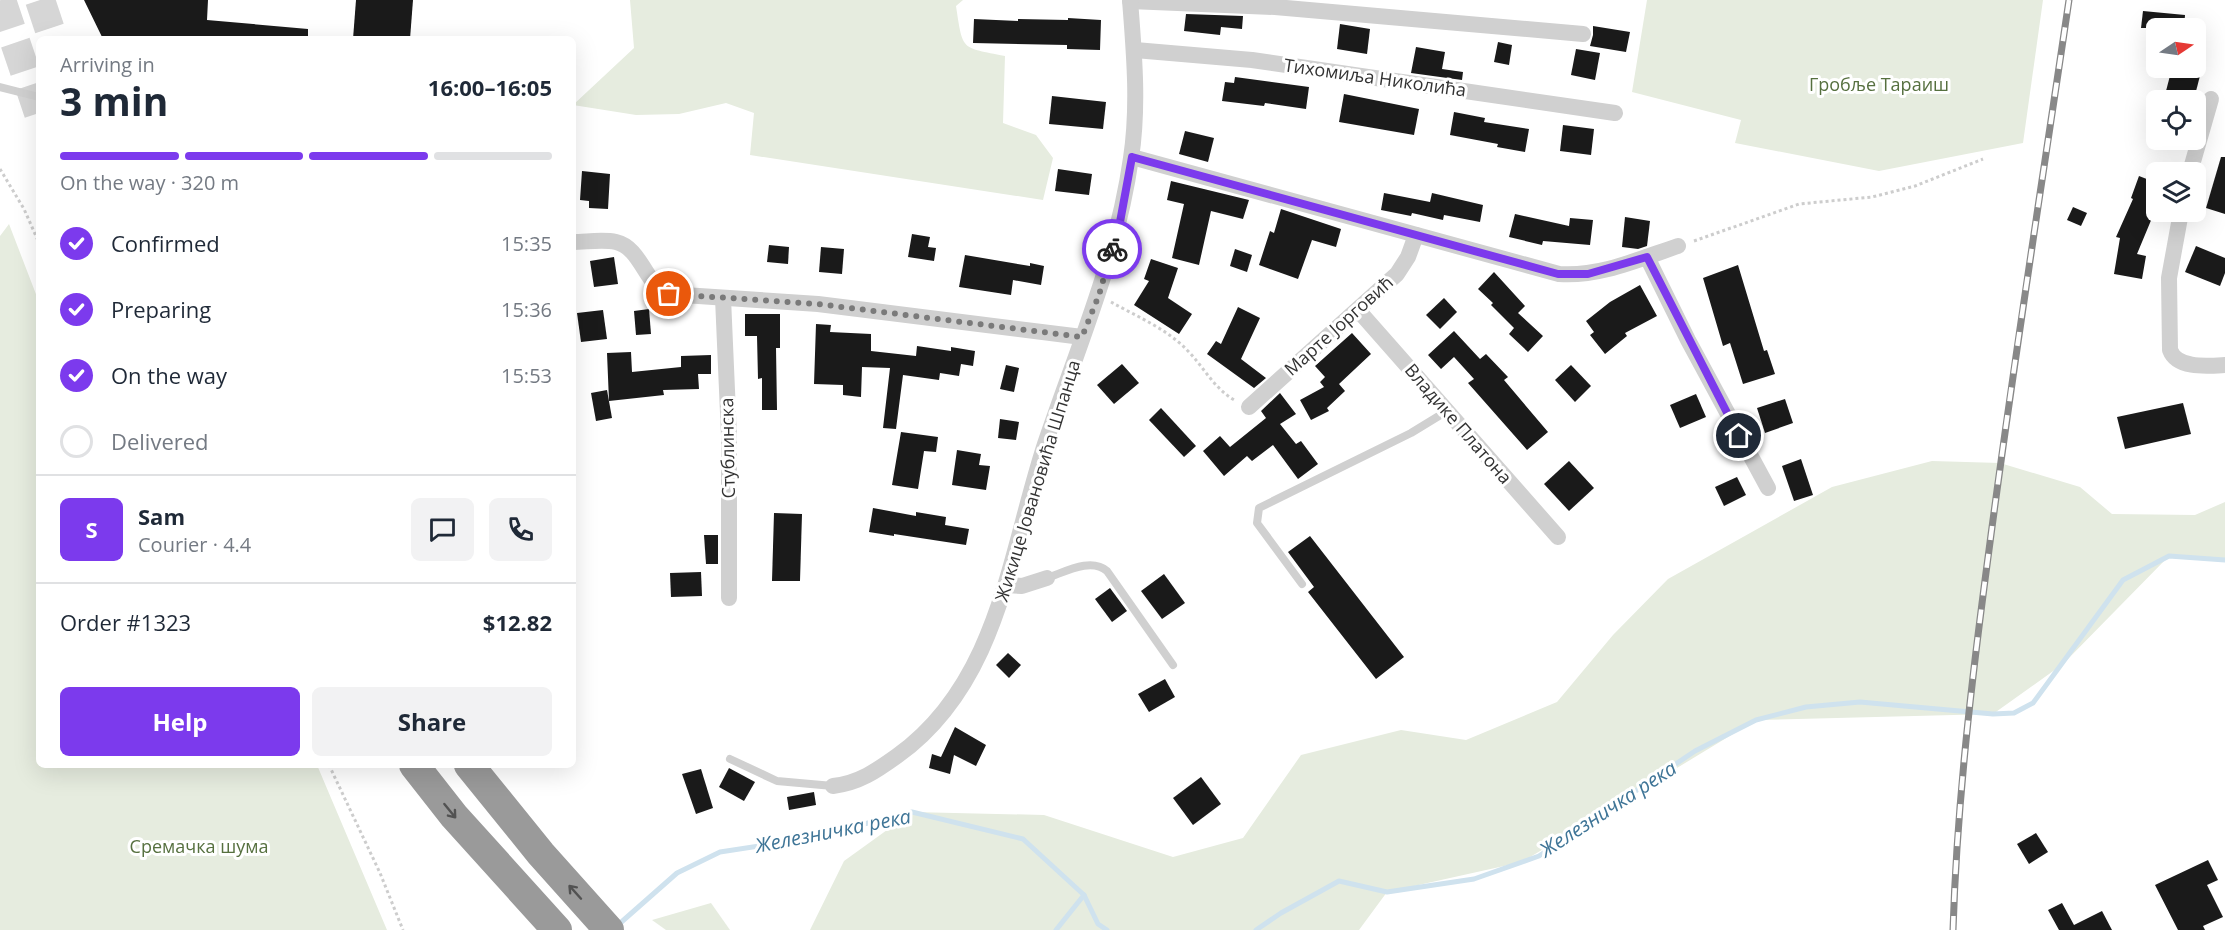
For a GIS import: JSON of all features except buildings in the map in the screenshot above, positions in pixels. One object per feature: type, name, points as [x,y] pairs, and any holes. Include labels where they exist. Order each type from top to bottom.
[{"type":"highway","points":[[416,768],[454,816],[557,930]]},
{"type":"highway","points":[[471,768],[541,854],[609,930]]},
{"type":"street","points":[[1130,0],[1275,7],[1583,34]]},
{"type":"street","name":"Жикице Јовановића Шпанца","points":[[833,786],[859,780],[918,742],[950,706],[978,661],[1006,585],[1044,447],[1099,295],[1120,222],[1132,157],[1135,50],[1130,0]]},
{"type":"street","name":"Тихомиља Николића","points":[[1135,50],[1275,63],[1615,113]]},
{"type":"street","points":[[2193,162],[2211,99]]},
{"type":"street","points":[[1132,157],[1558,274],[1588,274],[1678,246]]},
{"type":"street","points":[[2179,222],[2167,299],[2170,350],[2173,358],[2183,364],[2225,365]]},
{"type":"street","name":"Марте Јорговић","points":[[1249,407],[1397,274],[1408,257],[1416,235]]},
{"type":"street","points":[[576,242],[614,241],[624,245],[664,293],[818,304],[1082,337]]},
{"type":"street","points":[[1647,257],[1688,340],[1768,489]]},
{"type":"street","name":"Стублинска","points":[[723,298],[729,436],[729,598]]},
{"type":"street","name":"Владике Платона","points":[[1358,310],[1558,537]]},
{"type":"street","points":[[1006,585],[1022,586],[1047,578]]},
{"type":"lane","points":[[0,87],[36,96]]},
{"type":"lane","points":[[1302,584],[1257,523],[1259,508],[1411,433],[1447,411]]},
{"type":"lane","points":[[1047,578],[1089,564],[1101,565],[1173,665]]},
{"type":"lane","points":[[730,759],[777,781],[833,786]]},
{"type":"path","points":[[1678,246],[1799,204],[1872,197],[1915,186],[1983,159]]},
{"type":"path","points":[[0,169],[24,209],[36,236]]},
{"type":"path","points":[[1099,295],[1168,334],[1187,350],[1212,382],[1228,396],[1249,407]]},
{"type":"path","points":[[330,768],[380,873],[403,930]]},
{"type":"green space","points":[[630,0],[963,0],[956,6],[963,40],[972,48],[1005,56],[1003,123],[1036,135],[1053,158],[1043,200],[750,155],[754,113],[726,103],[679,114],[636,115],[576,105],[576,102],[634,48]]},
{"type":"green space","name":"Гробље Тараиш","points":[[1647,0],[2043,0],[2023,143],[1879,171],[1735,143],[1741,120],[1632,92]]},
{"type":"green space","name":"Сремачка шума","points":[[9,224],[36,294],[36,768],[318,768],[387,930],[0,930],[0,236]]},
{"type":"green space","points":[[1932,461],[2000,463],[2080,487],[2112,514],[2195,515],[2225,502],[2225,560],[2169,556],[2063,664],[1993,714],[1756,720],[1522,862],[1387,892],[1359,930],[810,930],[844,861],[912,812],[1044,815],[1173,857],[1243,838],[1301,755],[1401,730],[1466,740],[1557,702],[1613,635],[1668,579],[1832,487]]},
{"type":"green space","points":[[711,903],[730,930],[666,930],[652,920]]},
{"type":"waterway","name":"Железничка река","points":[[1256,930],[1281,913],[1339,881],[1387,892],[1474,879],[1539,856],[1695,751],[1756,720],[1806,707],[1860,702],[1993,714],[2014,713],[2033,703],[2123,580],[2169,556],[2225,560]]},
{"type":"waterway","name":"Железничка река","points":[[618,925],[677,873],[720,852],[804,839],[912,812],[1023,839],[1084,895],[1098,924],[1107,930]]},
{"type":"waterway","points":[[1056,930],[1084,895]]},
{"type":"tunnel","points":[[1,0],[36,104]]},
{"type":"tunnel","points":[[40,0],[52,36]]},
{"type":"railway","points":[[1953,930],[1962,787],[1977,645],[2008,412],[2069,0]]},
{"type":"way so far","points":[[669,294],[818,304],[1082,337],[1099,295],[1112,249]]},
{"type":"route","points":[[1112,249],[1120,222],[1132,157],[1558,274],[1588,274],[1647,257],[1739,436]]}]
